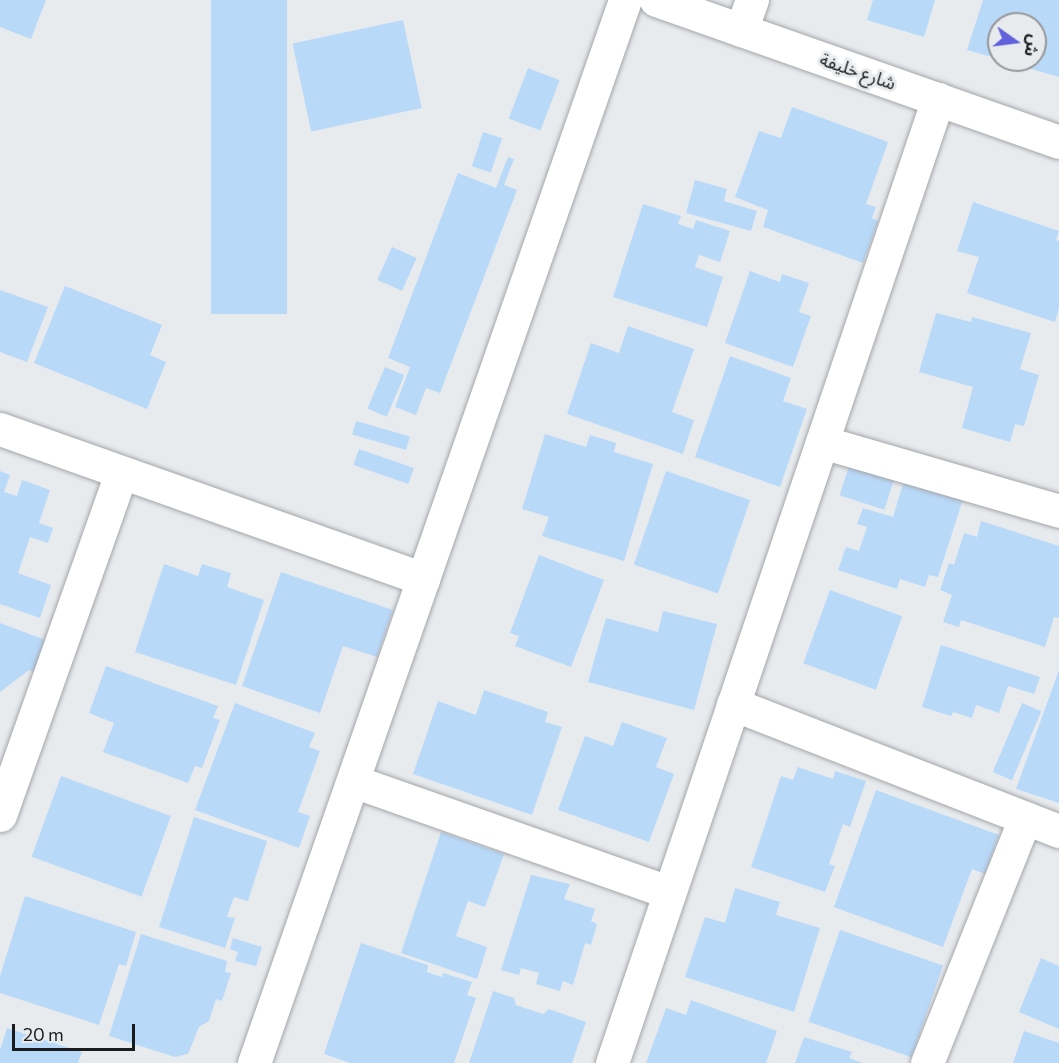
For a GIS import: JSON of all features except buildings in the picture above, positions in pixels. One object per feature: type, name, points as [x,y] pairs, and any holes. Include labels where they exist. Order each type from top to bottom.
[{"type":"street","points":[[254,1063],[626,0]]},
{"type":"street","name":"شارع خليفة","points":[[656,0],[1059,142]]},
{"type":"street","points":[[741,30],[752,0]]},
{"type":"street","points":[[612,1063],[938,99]]},
{"type":"street","points":[[0,429],[423,579]]},
{"type":"street","points":[[822,442],[1059,511]]},
{"type":"street","points":[[0,815],[121,473]]},
{"type":"street","points":[[733,704],[1059,831]]},
{"type":"street","points":[[353,781],[669,892]]},
{"type":"street","points":[[927,1063],[1025,818]]}]
